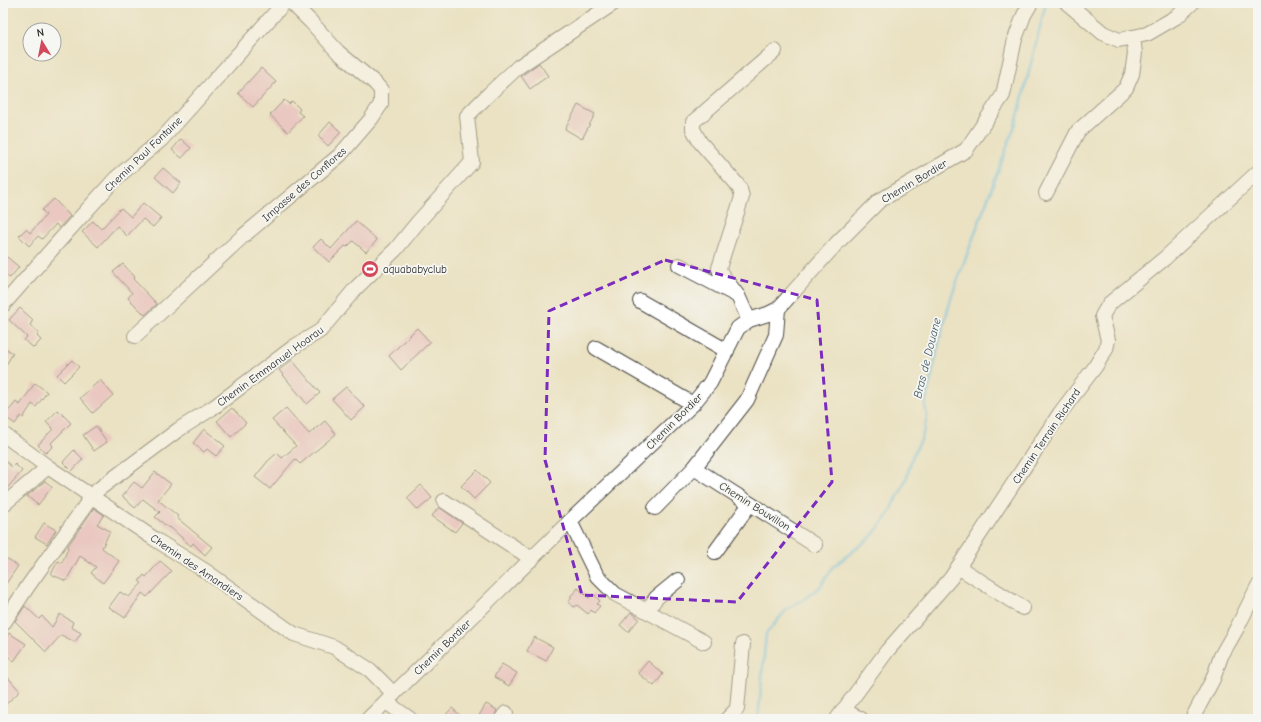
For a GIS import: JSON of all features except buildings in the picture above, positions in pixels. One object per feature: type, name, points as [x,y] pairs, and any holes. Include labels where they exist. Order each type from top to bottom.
[{"type":"street","name":"Chemin Paul Fontaine","points":[[3,305],[116,178],[161,140],[284,3]]},
{"type":"street","name":"Impasse des Conflores","points":[[134,336],[242,237],[340,155],[371,120],[381,104],[381,90],[376,83],[338,52],[312,22],[292,3]]},
{"type":"street","name":"Chemin Emmanuel Hoarau","points":[[3,624],[28,586],[95,492],[178,430],[214,407],[295,346],[320,331],[355,289],[396,249],[472,162],[467,116],[518,68],[614,3]]},
{"type":"street","name":"Chemin Bordier","points":[[368,719],[570,521],[693,404],[710,383],[738,328],[749,320],[778,309],[836,244],[878,201],[966,150],[1003,95],[1015,39],[1024,15],[1031,3]]},
{"type":"street","points":[[1067,3],[1103,33],[1119,40],[1146,34],[1178,16],[1192,3]]},
{"type":"street","points":[[1046,193],[1078,131],[1126,88],[1132,74],[1135,53],[1133,37]]},
{"type":"street","points":[[749,320],[738,296],[720,272],[719,268],[742,197],[740,189],[700,142],[693,129],[693,122],[775,51]]},
{"type":"street","name":"Chemin Terrain Richard","points":[[840,714],[887,651],[951,578],[1060,413],[1095,367],[1106,349],[1108,340],[1102,316],[1109,304],[1164,258],[1258,172]]},
{"type":"street","points":[[680,265],[738,296]]},
{"type":"street","points":[[640,301],[727,351]]},
{"type":"street","points":[[655,508],[694,468],[746,400],[776,335],[778,309]]},
{"type":"street","points":[[596,348],[693,404]]},
{"type":"street","name":"Chemin des Amandiers","points":[[3,434],[92,497],[207,572],[294,634],[334,647],[370,670],[390,698],[410,719]]},
{"type":"street","points":[[3,505],[48,467]]},
{"type":"street","name":"Chemin Bouvillon","points":[[694,468],[815,545]]},
{"type":"street","points":[[444,501],[532,559]]},
{"type":"street","points":[[715,552],[750,504]]},
{"type":"street","points":[[570,521],[600,580],[615,594],[704,642]]},
{"type":"street","points":[[958,567],[1023,608]]},
{"type":"street","points":[[647,611],[656,598],[678,580]]},
{"type":"street","points":[[1192,719],[1213,680],[1221,656],[1258,586]]},
{"type":"street","points":[[727,719],[737,709],[743,644]]},
{"type":"street","points":[[840,714],[861,719]]},
{"type":"highlighted area","points":[[665,260],[817,300],[832,482],[737,602],[582,595],[545,460],[549,311]]},
{"type":"waterway","name":"Bras de Douane","points":[[758,719],[766,634],[787,609],[803,600],[820,587],[833,567],[872,536],[888,515],[907,477],[912,457],[921,440],[924,430],[927,417],[925,405],[940,338],[952,295],[1017,120],[1046,3]]},
{"type":"place","name":"aquababyclub","points":[[370,269]]}]
